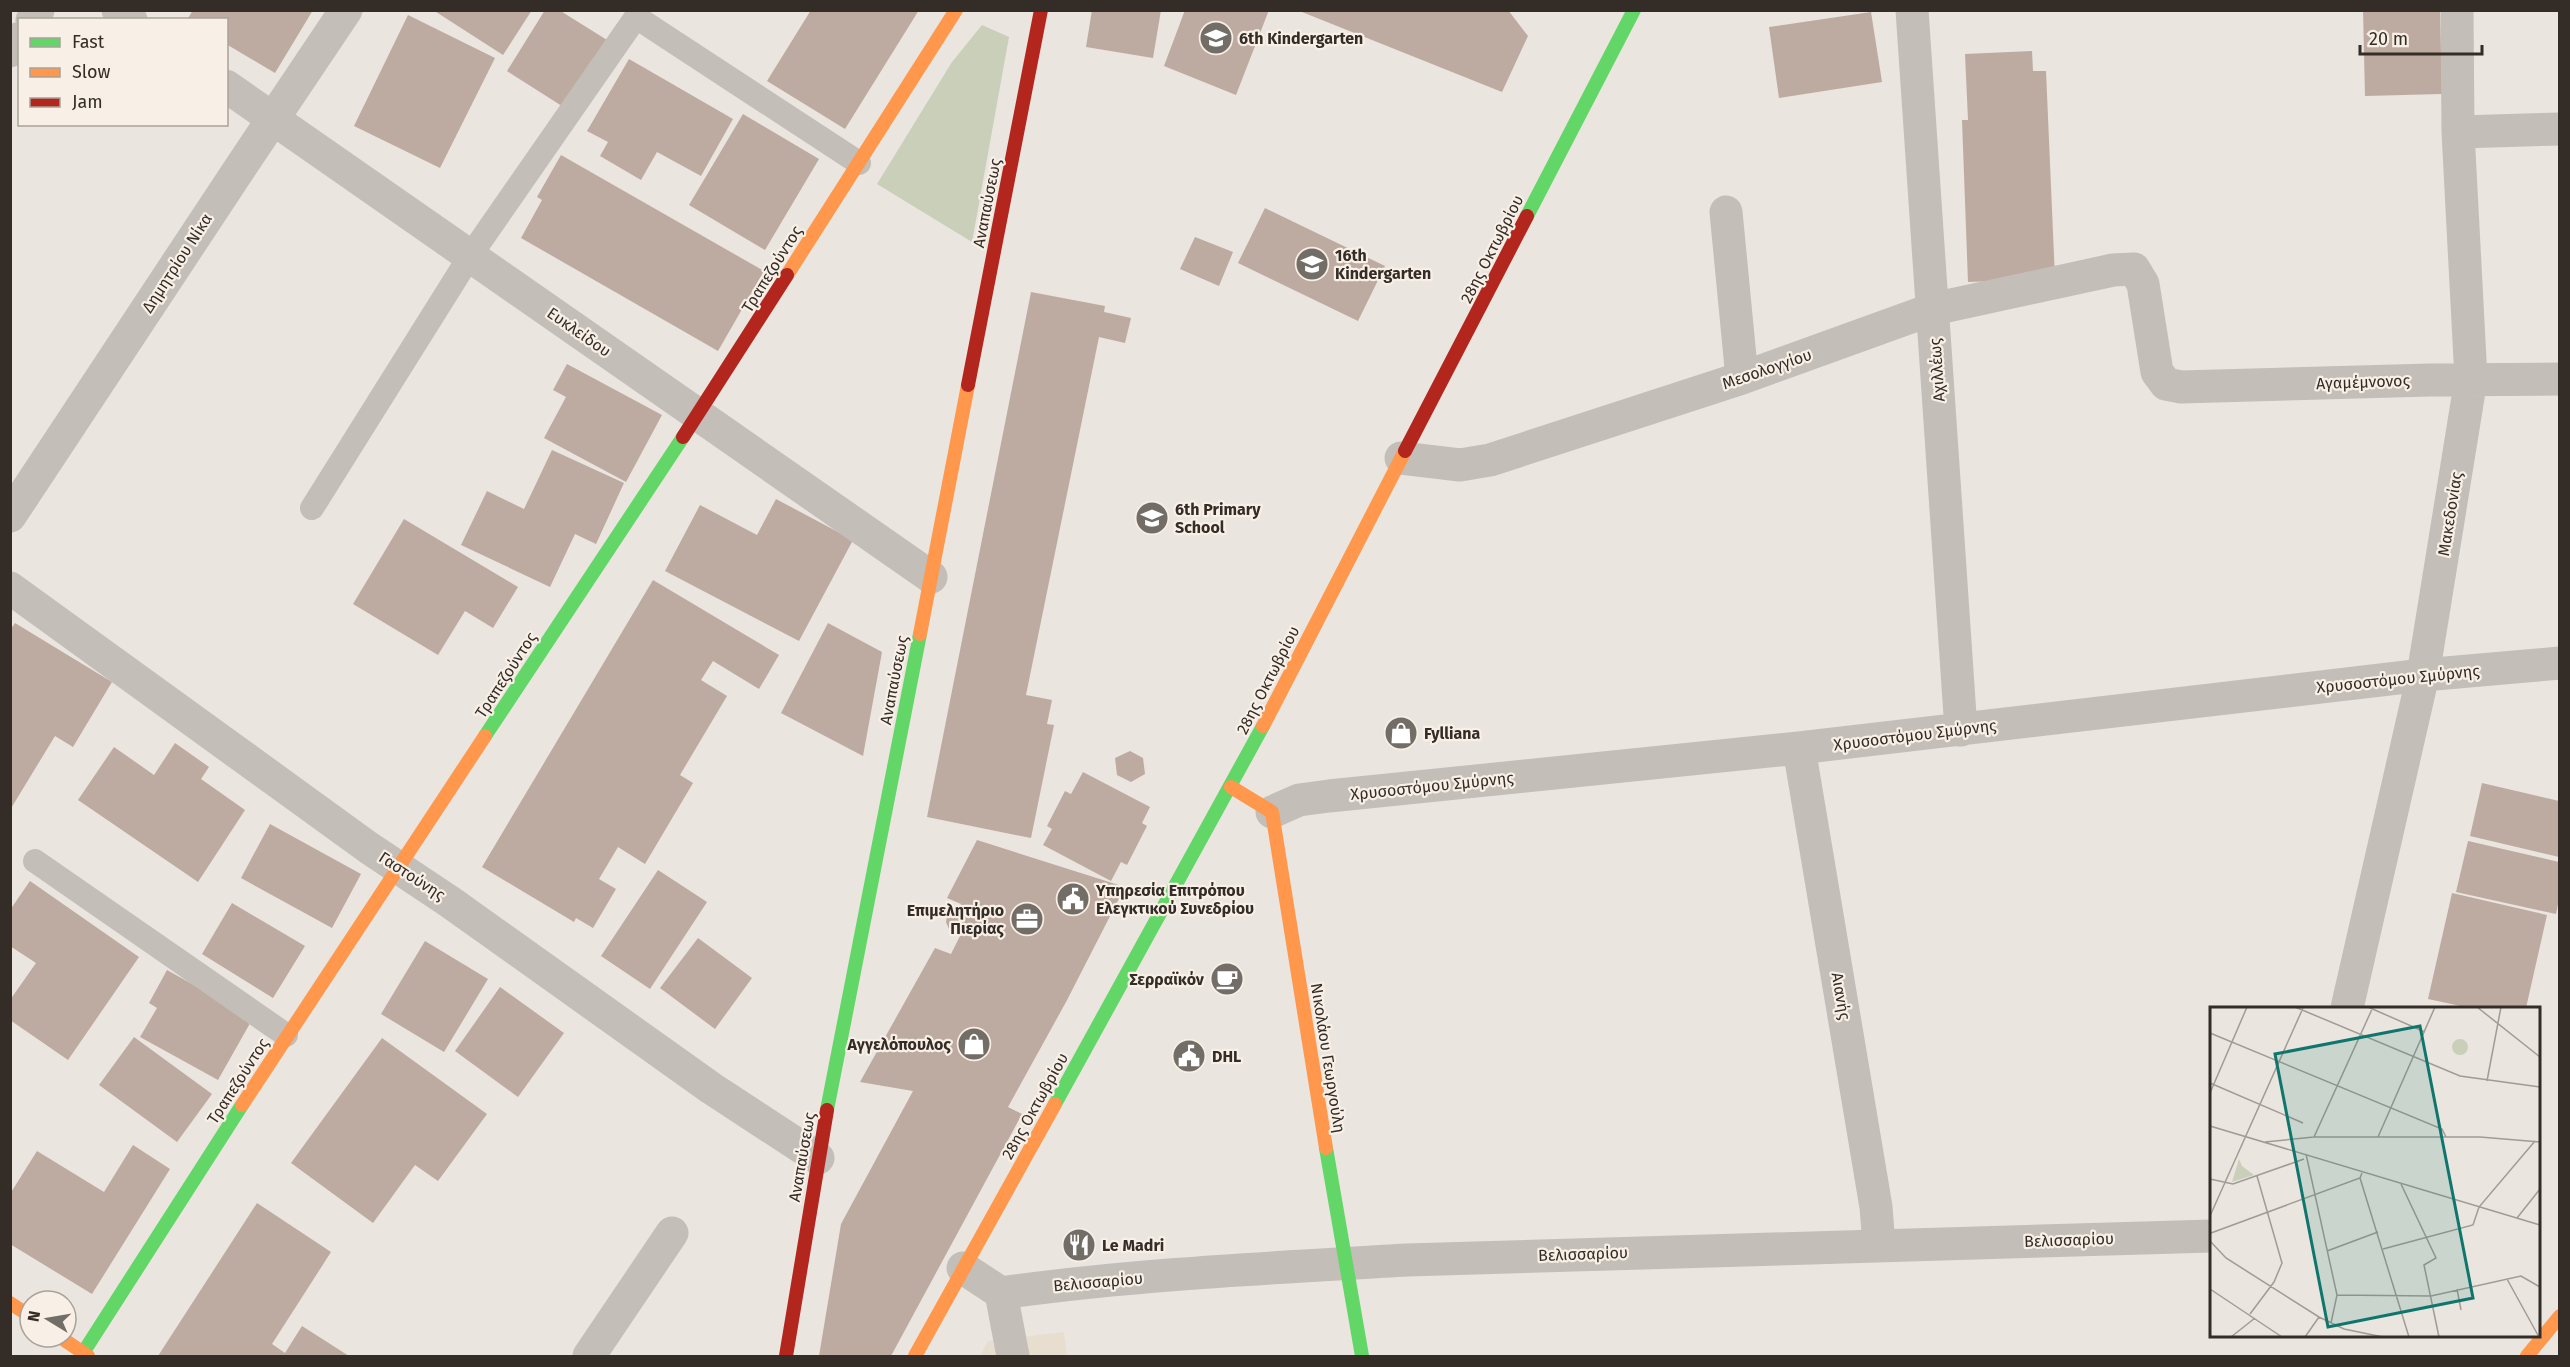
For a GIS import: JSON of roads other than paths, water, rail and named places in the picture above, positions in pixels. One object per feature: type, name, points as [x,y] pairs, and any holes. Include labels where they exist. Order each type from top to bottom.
[{"type":"street","name":"Δημητρίου Νίκα","points":[[10,516],[346,10]]},
{"type":"street","name":"Τραπεζούντος","points":[[84,1355],[286,1035],[698,415],[956,10]]},
{"type":"street","name":"Αναπαύσεως","points":[[786,1355],[818,1158],[1041,10]]},
{"type":"street","name":"28ης Οκτωβρίου","points":[[915,1356],[1231,788],[1634,10]]},
{"type":"street","name":"Αχιλλέως","points":[[1912,10],[1961,730]]},
{"type":"street","name":"Μακεδονίας","points":[[2347,1007],[2423,675],[2471,379],[2458,132],[2457,10]]},
{"type":"street","name":"Ευκλείδου","points":[[228,87],[931,577]]},
{"type":"street","points":[[2458,132],[2559,129]]},
{"type":"street","points":[[1726,212],[1742,378]]},
{"type":"street","name":"Μεσολογγίου","points":[[1401,458],[1460,465],[1490,460],[1742,378],[1933,309],[2113,270],[2134,269],[2143,284],[2157,372],[2166,384]]},
{"type":"street","name":"Αγαμέμνονος","points":[[2166,384],[2181,387],[2471,379],[2559,379]]},
{"type":"street","name":"Γαστούνης","points":[[10,588],[399,868],[711,1088],[818,1158]]},
{"type":"street","name":"Χρυσοστόμου Σμύρνης","points":[[1272,812],[1299,800],[1329,796],[1799,748],[2423,675],[2559,663]]},
{"type":"street","name":"Αιανής","points":[[1799,748],[1876,1207],[1879,1245]]},
{"type":"street","points":[[1231,788],[1272,812]]},
{"type":"street","name":"Νικολάου Γεωργούλη","points":[[1272,812],[1362,1356]]},
{"type":"street","points":[[589,1356],[672,1233]]},
{"type":"street","name":"Βελισσαρίου","points":[[1001,1293],[1051,1286],[1345,1263],[2210,1236]]},
{"type":"street","points":[[963,1268],[1001,1293],[1012,1356]]},
{"type":"lane","points":[[312,508],[470,256],[636,17],[859,163]]},
{"type":"lane","points":[[35,861],[286,1035]]},
{"type":"place","name":"6th Kindergarten","points":[[1216,38]]},
{"type":"place","name":"16th Kindergarten","points":[[1312,264]]},
{"type":"place","name":"6th Primary School","points":[[1152,518]]},
{"type":"place","name":"Fylliana","points":[[1401,733]]},
{"type":"place","name":"Υπηρεσία Επιτρόπου Ελεγκτικού Συνεδρίου","points":[[1073,899]]},
{"type":"place","name":"Επιμελητήριο Πιερίας","points":[[1027,919]]},
{"type":"place","name":"Σερραϊκόν","points":[[1227,979]]},
{"type":"place","name":"Αγγελόπουλος","points":[[974,1044]]},
{"type":"place","name":"DHL","points":[[1189,1056]]},
{"type":"place","name":"Le Madri","points":[[1079,1245]]}]
